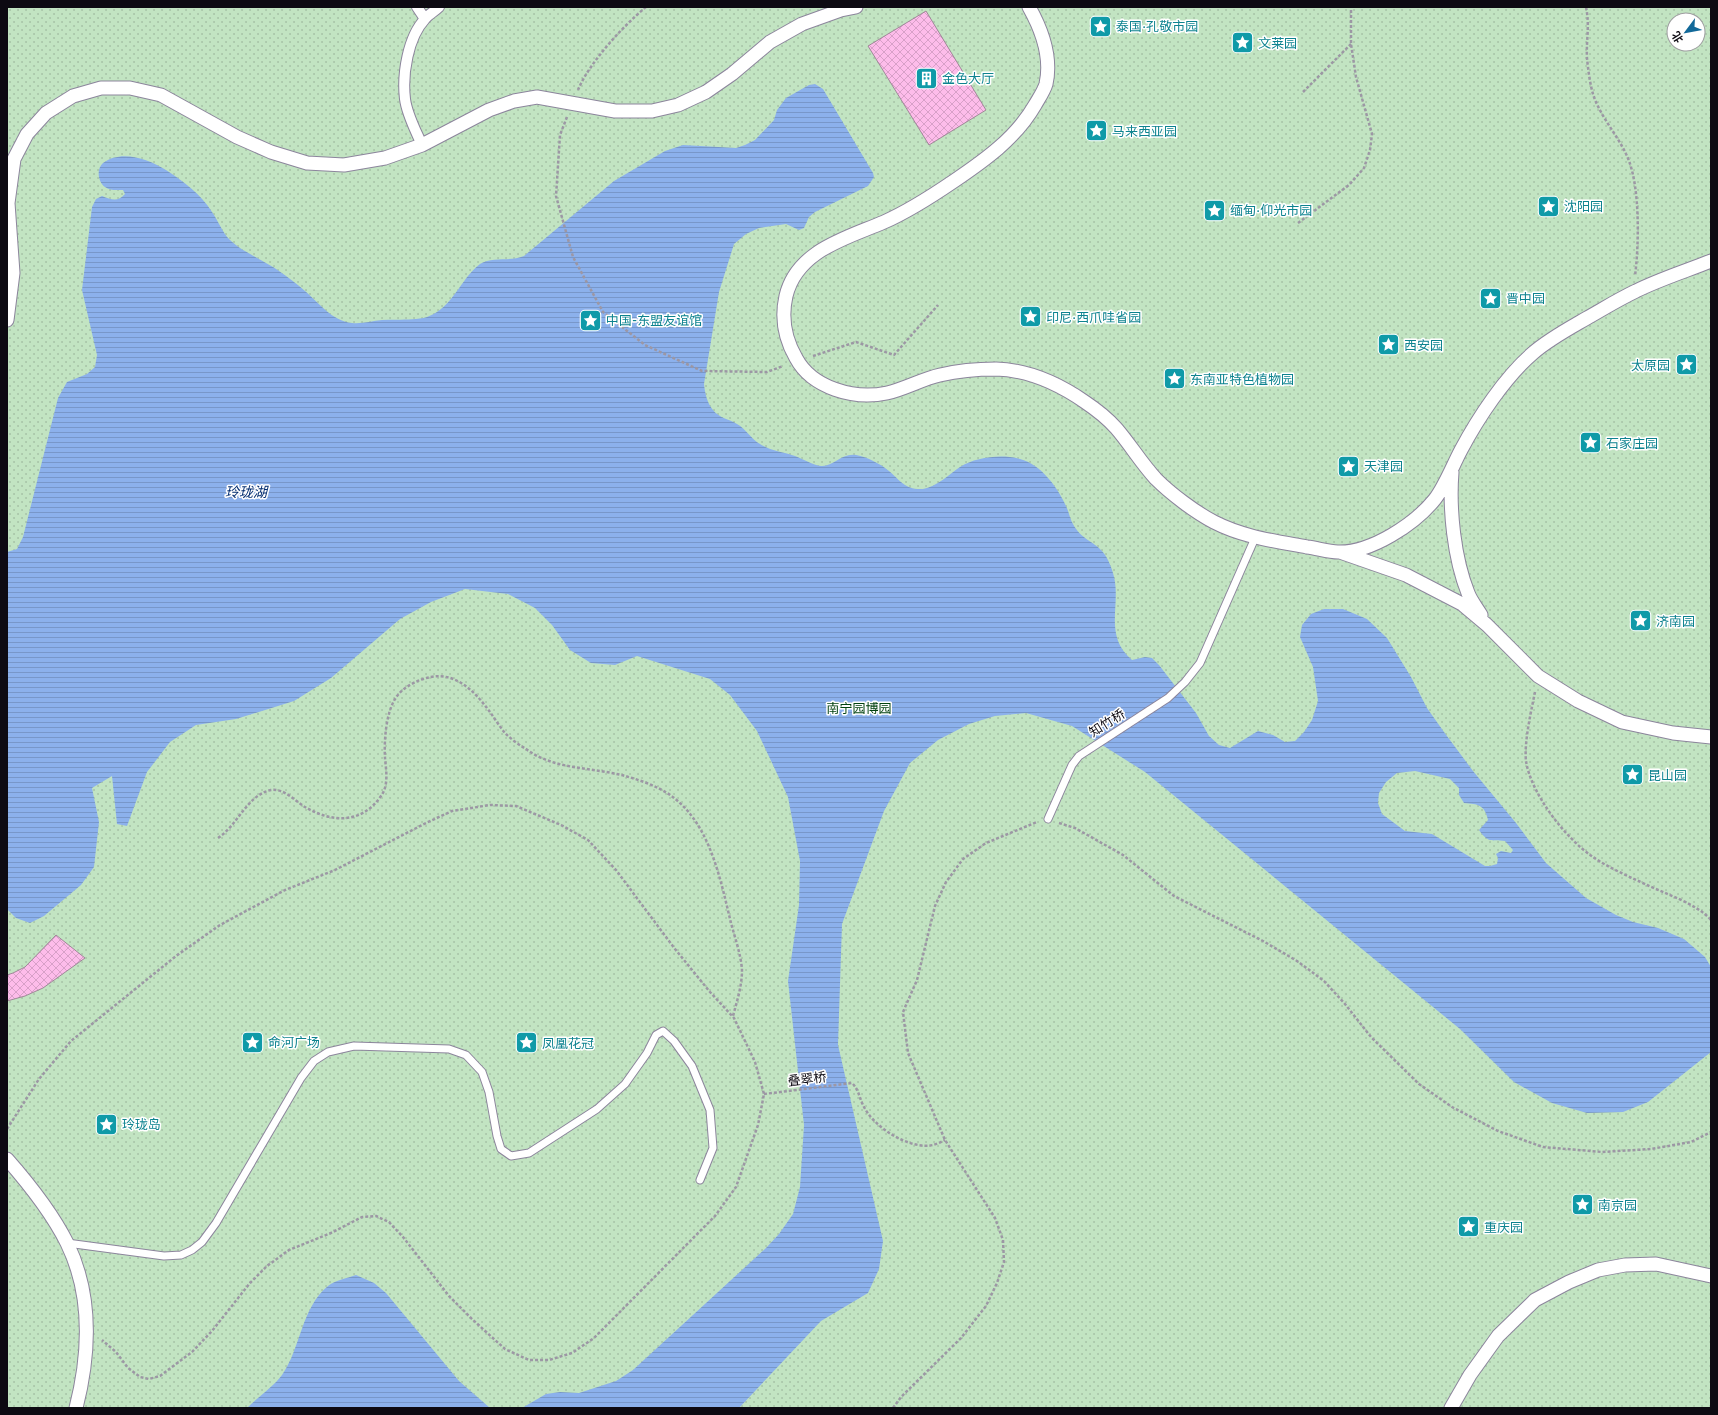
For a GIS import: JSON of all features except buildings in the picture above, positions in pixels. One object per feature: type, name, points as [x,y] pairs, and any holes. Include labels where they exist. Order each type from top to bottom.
[{"type":"street","points":[[417,7],[425,19]]},
{"type":"street","points":[[422,145],[409,114],[405,99],[404,84],[408,55],[414,35],[425,19],[439,7]]},
{"type":"street","points":[[7,320],[13,273],[8,204],[14,159],[27,134],[46,113],[73,96],[101,88],[130,88],[160,95],[237,137],[271,152],[307,163],[344,165],[386,158],[422,145],[489,110],[514,100],[537,97],[616,111],[652,111],[678,105],[706,92],[732,74],[770,42],[802,24],[840,9],[856,7]]},
{"type":"street","points":[[1029,7],[1044,42],[1048,64],[1045,87],[1027,120],[1004,145],[930,198],[885,221],[850,235],[828,246],[812,256],[800,268],[792,280],[786,295],[784,329],[787,339],[803,370],[812,378],[823,384],[846,392],[869,396],[888,393],[941,374],[995,369],[1022,372],[1052,383],[1078,397],[1101,413],[1114,426],[1155,478],[1178,498],[1214,522],[1255,538],[1339,552],[1406,575],[1462,604],[1487,625],[1538,676],[1578,701],[1622,722],[1673,733],[1711,737]]},
{"type":"street","points":[[1339,552],[1362,548],[1383,540],[1408,525],[1435,499],[1472,429],[1512,374],[1533,353],[1557,335],[1633,292],[1711,261]]},
{"type":"street","points":[[1452,468],[1450,495],[1452,520],[1458,557],[1468,594],[1487,625]]},
{"type":"street","points":[[7,1159],[34,1190],[67,1243],[76,1267],[86,1306],[88,1330],[87,1356],[76,1408]]},
{"type":"street","points":[[1451,1408],[1470,1375],[1498,1336],[1535,1300],[1569,1282],[1598,1270],[1625,1265],[1656,1264],[1711,1276]]},
{"type":"lane","name":"知竹桥","points":[[1048,820],[1068,774],[1079,756],[1168,698],[1185,682],[1200,663],[1255,538]]},
{"type":"lane","points":[[67,1243],[164,1256],[180,1255],[192,1250],[202,1242],[216,1223],[301,1078],[314,1061],[328,1052],[354,1046],[449,1049],[466,1055],[482,1072],[490,1092],[497,1136],[501,1149],[511,1156],[528,1153],[597,1109],[625,1084],[647,1054],[656,1035],[663,1031],[674,1041],[692,1066],[710,1110],[713,1148],[700,1180]]},
{"type":"path","points":[[646,7],[627,23],[583,77],[560,134],[556,196],[573,257],[603,312],[645,345],[702,370],[767,372],[856,342],[894,355],[938,306]]},
{"type":"path","points":[[1298,223],[1349,186],[1364,168],[1372,134],[1356,77],[1351,44],[1351,7]]},
{"type":"path","points":[[1586,7],[1589,21],[1587,58],[1593,94],[1605,119],[1618,138],[1629,162],[1634,184],[1637,259],[1633,292]]},
{"type":"path","points":[[1303,92],[1351,44]]},
{"type":"path","points":[[218,838],[234,824],[253,800],[263,792],[274,789],[284,792],[306,807],[323,816],[344,819],[358,816],[371,807],[383,794],[387,777],[385,754],[386,732],[390,711],[396,697],[412,683],[429,677],[442,675],[456,679],[488,709],[505,733],[528,751],[552,762],[626,776],[645,783],[658,788],[674,798],[688,812],[704,835],[717,865],[742,969],[740,994],[733,1017]]},
{"type":"path","points":[[1538,676],[1528,735],[1526,761],[1544,807],[1567,834],[1593,857],[1647,885],[1680,899],[1711,920]]},
{"type":"path","points":[[7,1129],[39,1079],[71,1041],[176,956],[220,925],[285,890],[335,870],[452,811],[490,805],[516,806],[561,825],[588,840],[616,870],[710,992],[733,1017],[755,1062],[764,1094],[758,1126],[736,1187],[715,1216],[594,1338],[572,1354],[549,1360],[529,1360],[505,1349],[449,1296],[403,1236],[389,1222],[376,1216],[362,1217],[331,1233],[289,1250],[266,1266],[250,1282],[212,1331],[192,1352],[160,1376],[149,1379],[140,1377],[128,1368],[116,1352],[88,1330]]},
{"type":"path","points":[[893,1408],[901,1397],[961,1338],[978,1317],[986,1306],[997,1283],[1004,1262],[1003,1240],[995,1218],[945,1140],[908,1054],[903,1012],[917,980],[935,906],[946,882],[963,859],[986,843],[1036,822],[1048,820],[1075,828],[1123,855],[1174,896],[1264,941],[1297,961],[1324,981],[1345,1004],[1371,1037],[1419,1084],[1452,1106],[1498,1131],[1543,1147],[1602,1152],[1651,1149],[1691,1142],[1711,1132]]},
{"type":"path","name":"叠翠桥","points":[[764,1094],[852,1083],[857,1088],[863,1106],[872,1119],[889,1133],[905,1142],[921,1145],[933,1145],[945,1140]]},
{"type":"green space","name":"南宁园博园","points":[[7,7],[1711,7],[1711,1408],[7,1408]]},
{"type":"water","name":"玲珑湖","points":[[815,84],[823,89],[874,177],[868,186],[815,212],[809,217],[804,228],[799,230],[786,224],[759,228],[746,234],[734,244],[719,292],[704,384],[708,401],[715,413],[734,422],[757,442],[769,448],[821,466],[825,466],[846,456],[860,456],[882,466],[907,486],[917,489],[933,486],[960,467],[989,457],[1013,457],[1035,466],[1048,478],[1063,499],[1076,529],[1102,551],[1108,561],[1115,582],[1116,633],[1124,651],[1132,660],[1145,657],[1152,658],[1196,713],[1209,736],[1219,745],[1230,748],[1258,731],[1273,735],[1285,742],[1295,741],[1304,732],[1312,720],[1318,701],[1313,667],[1300,637],[1302,625],[1311,614],[1324,609],[1343,609],[1367,619],[1387,638],[1411,677],[1427,708],[1473,771],[1516,823],[1546,863],[1586,898],[1616,915],[1633,922],[1658,928],[1684,939],[1705,957],[1711,967],[1711,1052],[1648,1102],[1623,1112],[1587,1113],[1552,1103],[1514,1082],[1460,1029],[1145,772],[1072,726],[1026,713],[995,716],[969,724],[938,740],[910,763],[884,811],[842,924],[838,1045],[883,1241],[879,1269],[868,1293],[821,1321],[739,1408],[522,1408],[546,1394],[560,1392],[579,1393],[616,1381],[633,1370],[766,1248],[779,1234],[793,1214],[800,1187],[804,1125],[788,981],[799,905],[800,861],[788,797],[757,731],[730,695],[710,679],[637,656],[615,665],[591,663],[570,650],[552,625],[535,608],[508,594],[465,589],[431,602],[400,619],[331,678],[294,701],[236,719],[196,725],[170,742],[147,772],[127,826],[117,824],[112,776],[92,788],[99,822],[94,867],[81,885],[44,916],[30,923],[16,918],[7,909],[7,552],[17,549],[23,537],[58,398],[67,382],[87,374],[95,367],[97,355],[82,290],[92,207],[96,199],[102,196],[115,200],[125,194],[123,190],[109,189],[103,185],[99,179],[99,169],[103,163],[118,157],[135,157],[152,162],[172,174],[203,199],[230,240],[240,248],[286,276],[305,291],[326,311],[338,319],[345,322],[363,323],[382,320],[416,319],[427,317],[436,313],[443,307],[473,270],[480,264],[490,260],[513,259],[524,256],[614,181],[665,151],[683,145],[736,148],[755,140],[774,120],[777,110],[786,98],[809,85]],"holes":[[[1415,771],[1450,779],[1459,788],[1459,795],[1464,803],[1480,806],[1485,811],[1488,820],[1479,830],[1482,834],[1490,840],[1505,841],[1513,850],[1511,853],[1501,851],[1496,854],[1498,858],[1497,864],[1485,866],[1432,834],[1405,831],[1382,814],[1378,803],[1379,793],[1386,782],[1397,773]]]},
{"type":"water","points":[[356,1275],[374,1283],[386,1293],[459,1381],[490,1408],[247,1408],[282,1375],[293,1353],[312,1305],[319,1295],[331,1284]]},
{"type":"place","name":"泰国·孔敬市园","points":[[1101,26]]},
{"type":"place","name":"文莱园","points":[[1242,43]]},
{"type":"place","name":"金色大厅","points":[[927,78]]},
{"type":"place","name":"马来西亚园","points":[[1097,131]]},
{"type":"place","name":"沈阳园","points":[[1549,206]]},
{"type":"place","name":"缅甸·仰光市园","points":[[1214,210]]},
{"type":"place","name":"晋中园","points":[[1490,298]]},
{"type":"place","name":"印尼·西爪哇省园","points":[[1031,317]]},
{"type":"place","name":"中国-东盟友谊馆","points":[[590,320]]},
{"type":"place","name":"西安园","points":[[1388,345]]},
{"type":"place","name":"太原园","points":[[1686,365]]},
{"type":"place","name":"东南亚特色植物园","points":[[1174,379]]},
{"type":"place","name":"石家庄园","points":[[1591,443]]},
{"type":"place","name":"天津园","points":[[1348,466]]},
{"type":"place","name":"济南园","points":[[1641,621]]},
{"type":"place","name":"昆山园","points":[[1632,775]]},
{"type":"place","name":"命河广场","points":[[253,1042]]},
{"type":"place","name":"凤凰花冠","points":[[527,1043]]},
{"type":"place","name":"玲珑岛","points":[[107,1124]]},
{"type":"place","name":"南京园","points":[[1583,1205]]},
{"type":"place","name":"重庆园","points":[[1469,1227]]}]
